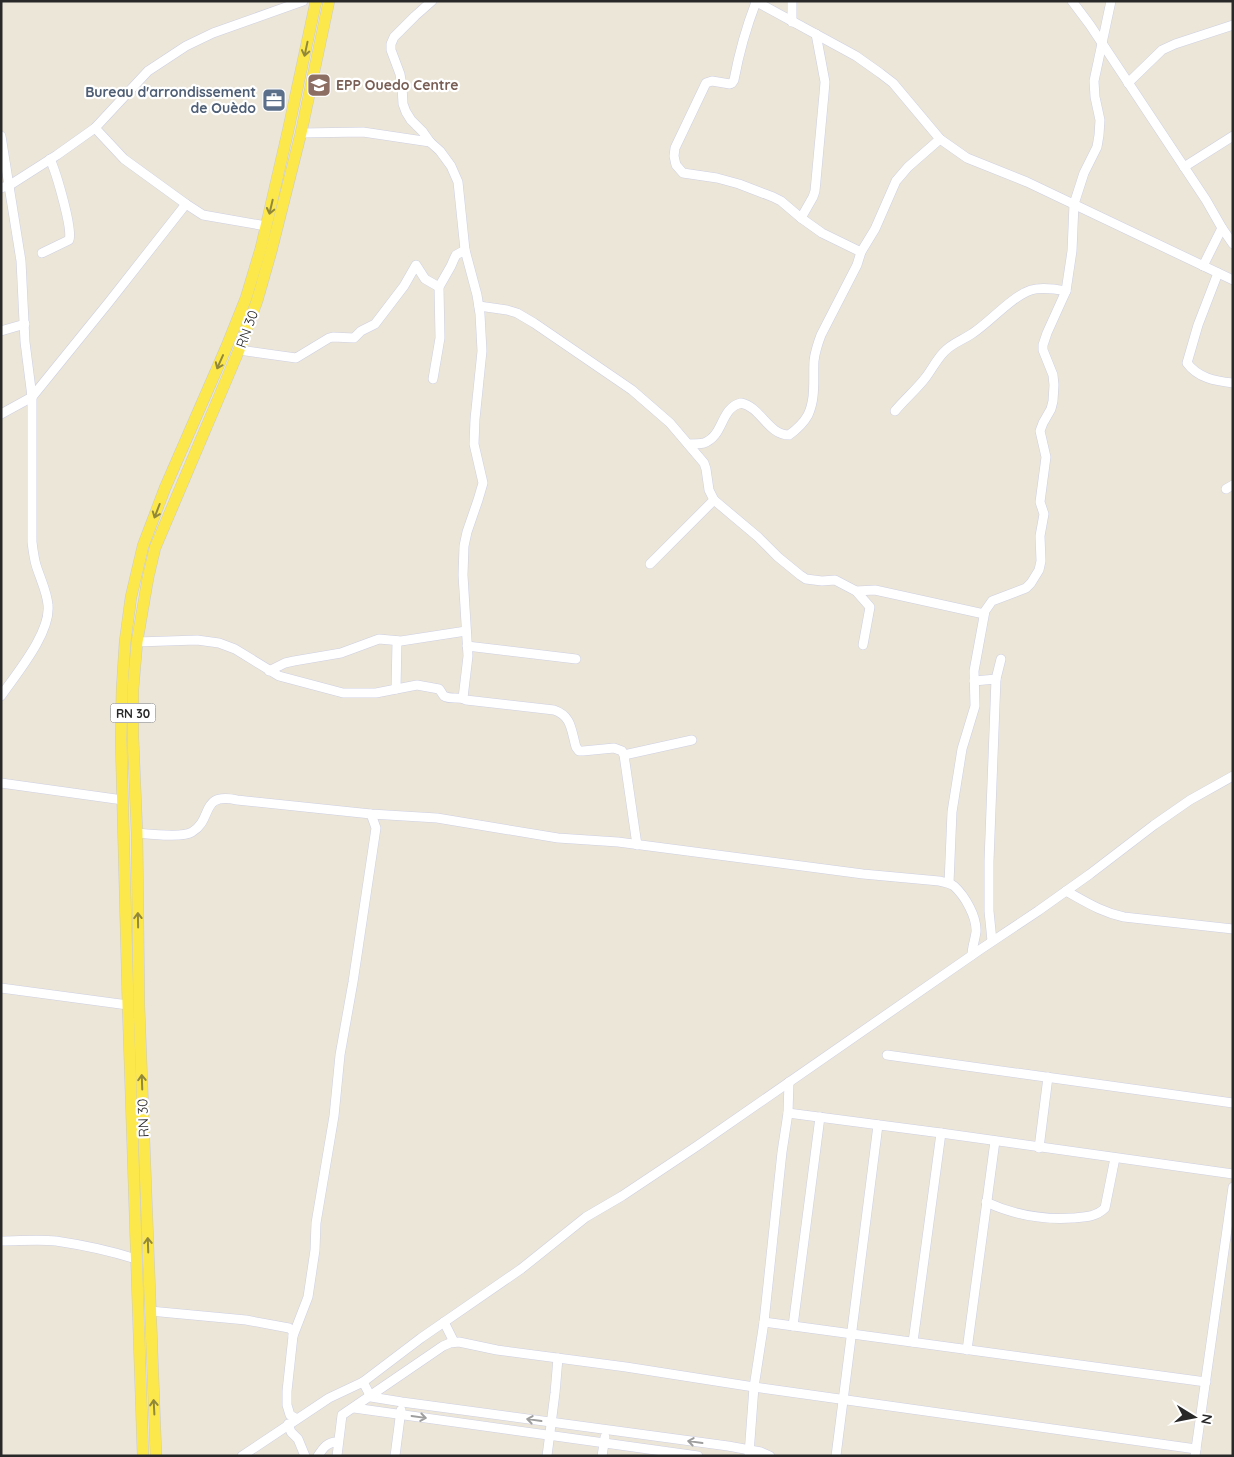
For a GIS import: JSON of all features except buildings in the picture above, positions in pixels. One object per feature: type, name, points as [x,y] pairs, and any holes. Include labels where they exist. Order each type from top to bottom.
[{"type":"main road","name":"RN 30","points":[[143,1456],[123,800],[122,689],[131,597],[143,546],[246,298],[261,248],[316,1]]},
{"type":"main road","name":"RN 30","points":[[156,1456],[139,1006],[138,833],[133,738],[133,690],[137,642],[155,548],[239,350],[257,301],[301,132],[329,1]]},
{"type":"street","points":[[6,186],[95,128],[148,71],[186,46],[213,33],[303,1]]},
{"type":"street","points":[[432,1],[394,37],[391,50],[401,80],[403,104],[406,112],[430,142],[440,151],[451,166],[458,182],[465,250],[479,306],[482,352],[474,444],[482,483],[464,546],[463,574],[468,656],[463,698]]},
{"type":"street","points":[[792,1],[792,22]]},
{"type":"street","points":[[1072,1],[1102,43],[1233,244]]},
{"type":"street","points":[[949,883],[952,812],[962,749],[975,706],[974,671],[984,614],[992,601],[1026,588],[1031,584],[1041,561],[1040,536],[1044,514],[1040,502],[1046,457],[1040,431],[1051,408],[1054,385],[1053,375],[1044,355],[1043,345],[1066,291],[1072,250],[1074,204],[1080,184],[1097,147],[1100,120],[1094,81],[1111,1]]},
{"type":"street","points":[[861,252],[822,233],[781,201],[739,184],[717,178],[683,173],[676,165],[675,148],[706,83],[712,81],[730,84],[734,80],[745,30],[756,2],[856,56],[893,83],[940,139],[967,158],[1027,182],[1233,280]]},
{"type":"street","points":[[1128,83],[1162,50],[1233,25]]},
{"type":"street","points":[[801,218],[813,197],[825,82],[816,34]]},
{"type":"street","points":[[95,128],[124,159],[186,204],[203,214],[266,226]]},
{"type":"street","points":[[301,132],[363,132],[430,142]]},
{"type":"street","points":[[1,136],[6,186],[21,260],[25,342],[32,397],[32,542],[35,562],[47,600],[48,617],[44,631],[1,696]]},
{"type":"street","points":[[1184,167],[1233,136]]},
{"type":"street","points":[[688,444],[700,444],[712,438],[731,408],[742,403],[749,405],[777,432],[783,435],[789,435],[804,421],[808,414],[814,391],[814,361],[818,341],[836,302],[857,265],[861,252],[875,229],[896,181],[921,154],[940,139]]},
{"type":"street","points":[[42,253],[69,240],[70,236],[55,170],[50,159]]},
{"type":"street","points":[[1,414],[32,397],[110,302],[186,204]]},
{"type":"street","points":[[1204,266],[1222,228]]},
{"type":"street","points":[[433,379],[440,338],[439,287],[456,255],[465,250]]},
{"type":"street","points":[[239,350],[296,358],[329,338],[354,338],[361,331],[375,324],[404,286],[416,264],[425,279],[439,287]]},
{"type":"street","points":[[1218,273],[1198,325],[1187,363],[1191,369],[1200,375],[1233,383]]},
{"type":"street","points":[[895,411],[917,388],[948,348],[973,333],[1020,296],[1032,290],[1050,289],[1066,291]]},
{"type":"street","points":[[479,306],[512,311],[534,323],[632,390],[670,423],[704,463],[709,490],[714,500],[800,575],[822,581],[835,580],[856,591],[870,606],[863,645]]},
{"type":"street","points":[[1,332],[25,324]]},
{"type":"street","points":[[650,564],[714,500]]},
{"type":"street","points":[[856,591],[875,590],[984,614]]},
{"type":"street","points":[[269,671],[285,663],[341,653],[374,640],[397,641],[466,631]]},
{"type":"street","points":[[137,642],[197,640],[219,643],[235,649],[279,676],[343,693],[376,693],[420,685],[439,689],[445,697],[554,710],[562,713],[567,718],[576,747],[580,750],[614,748],[619,749],[624,755],[638,845]]},
{"type":"street","points":[[396,689],[397,641]]},
{"type":"street","points":[[467,646],[576,659]]},
{"type":"street","points":[[992,942],[988,861],[991,765],[996,679],[1001,659]]},
{"type":"street","points":[[974,680],[996,679]]},
{"type":"street","points":[[624,755],[692,740]]},
{"type":"street","points":[[242,1456],[329,1398],[363,1382],[444,1322],[521,1269],[586,1217],[622,1196],[1066,891],[1190,800],[1233,776]]},
{"type":"street","points":[[1,783],[123,800]]},
{"type":"street","points":[[138,833],[182,835],[193,832],[199,826],[214,801],[224,797],[371,814],[437,818],[558,838],[618,842],[863,874],[949,883],[954,886],[972,910],[976,931]]},
{"type":"street","points":[[293,1336],[308,1297],[319,1205],[334,1116],[340,1055],[376,828],[371,814]]},
{"type":"street","points":[[1066,891],[1112,915],[1233,929]]},
{"type":"street","points":[[972,955],[976,931],[989,911]]},
{"type":"street","points":[[1,988],[128,1005]]},
{"type":"street","points":[[887,1055],[1233,1103]]},
{"type":"street","points":[[1039,1148],[1048,1077]]},
{"type":"street","points":[[749,1453],[754,1387],[764,1322],[782,1152],[788,1113],[789,1082]]},
{"type":"street","points":[[788,1113],[1233,1174]]},
{"type":"street","points":[[793,1326],[820,1117]]},
{"type":"street","points":[[836,1456],[878,1125]]},
{"type":"street","points":[[913,1342],[941,1133]]},
{"type":"street","points":[[966,1350],[995,1141]]},
{"type":"street","points":[[986,1202],[1016,1214],[1037,1217],[1058,1219],[1091,1216],[1100,1213],[1105,1208],[1115,1158]]},
{"type":"street","points":[[337,1456],[342,1416],[443,1346],[454,1342],[497,1350],[844,1399],[1196,1452],[1232,1193]]},
{"type":"street","points":[[1,1240],[56,1241],[121,1254],[136,1259]]},
{"type":"street","points":[[150,1311],[246,1320],[289,1328],[293,1331],[293,1336],[287,1405],[290,1416],[297,1419]]},
{"type":"street","points":[[444,1322],[454,1342]]},
{"type":"street","points":[[764,1322],[1206,1382]]},
{"type":"street","points":[[547,1456],[558,1358]]},
{"type":"street","points":[[363,1382],[371,1397]]},
{"type":"street","points":[[371,1397],[669,1438],[727,1451],[770,1456]]},
{"type":"street","points":[[395,1456],[402,1402]]},
{"type":"street","points":[[354,1408],[604,1442],[666,1454],[698,1456]]},
{"type":"street","points":[[288,1424],[291,1432],[298,1439],[305,1456]]},
{"type":"street","points":[[602,1456],[606,1430]]},
{"type":"street","points":[[666,1454],[669,1438]]},
{"type":"street","points":[[318,1456],[324,1447],[332,1442],[338,1442]]},
{"type":"place","name":"EPP Ouedo Centre","points":[[319,85]]},
{"type":"place","name":"Bureau d'arrondissement de Ouèdo","points":[[274,100]]}]
